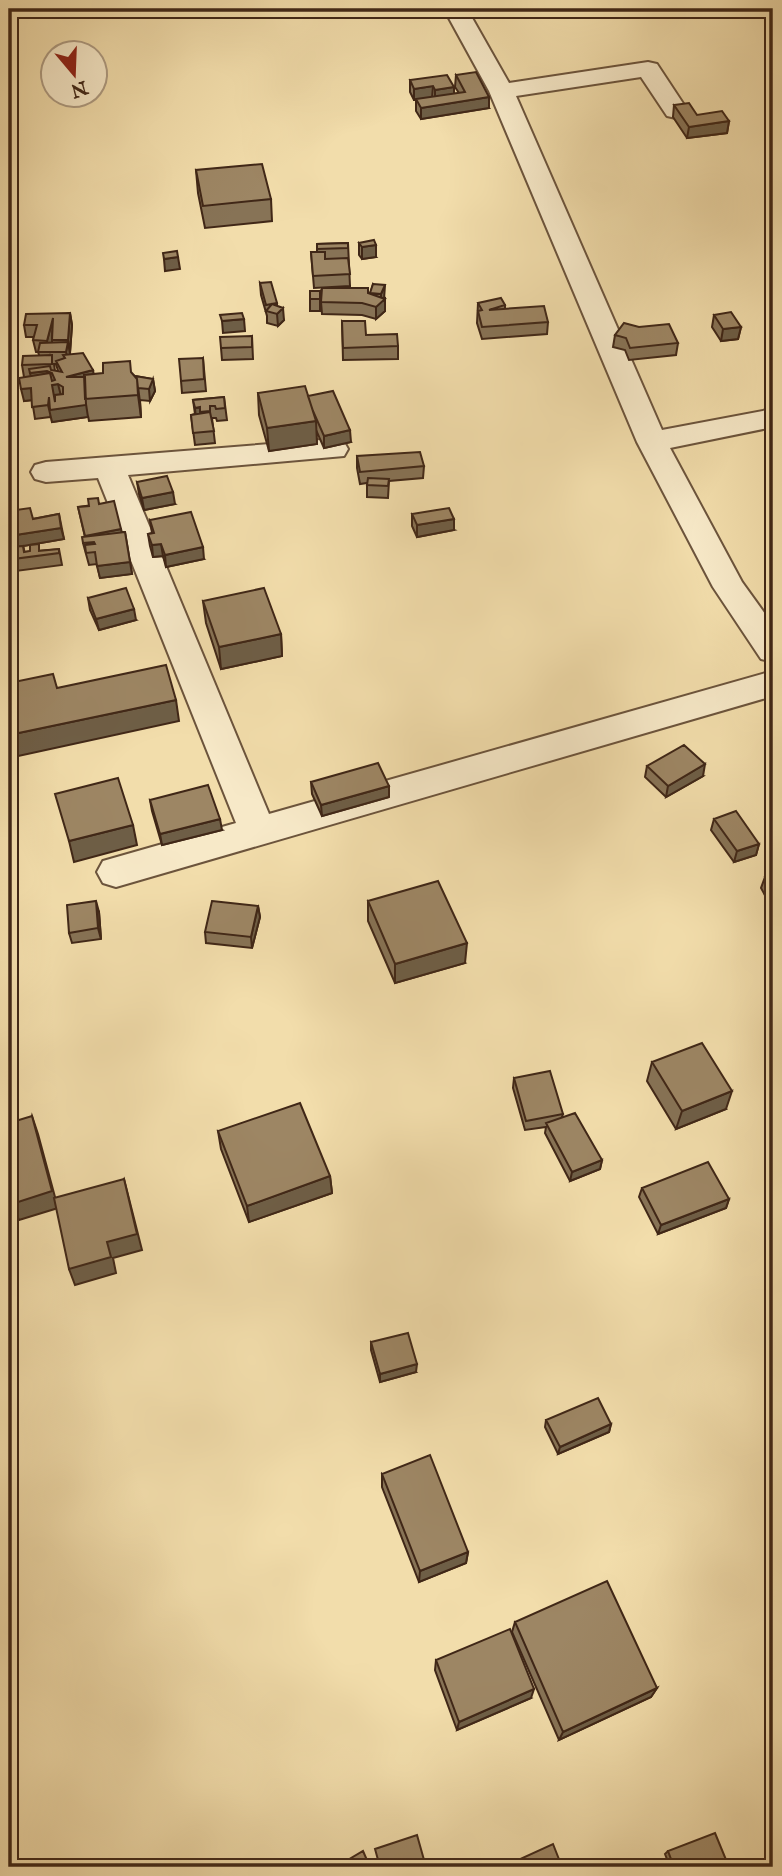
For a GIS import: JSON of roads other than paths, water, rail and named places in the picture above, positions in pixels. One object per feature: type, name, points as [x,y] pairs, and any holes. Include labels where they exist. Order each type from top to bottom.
[{"type":"street","points":[[456,9],[502,91],[652,442],[729,587],[773,650]]},
{"type":"street","points":[[502,91],[648,69],[676,111]]},
{"type":"street","points":[[652,442],[773,418]]},
{"type":"street","points":[[46,472],[333,449]]},
{"type":"street","points":[[110,467],[117,490],[258,831]]},
{"type":"street","points":[[116,872],[773,684]]}]
